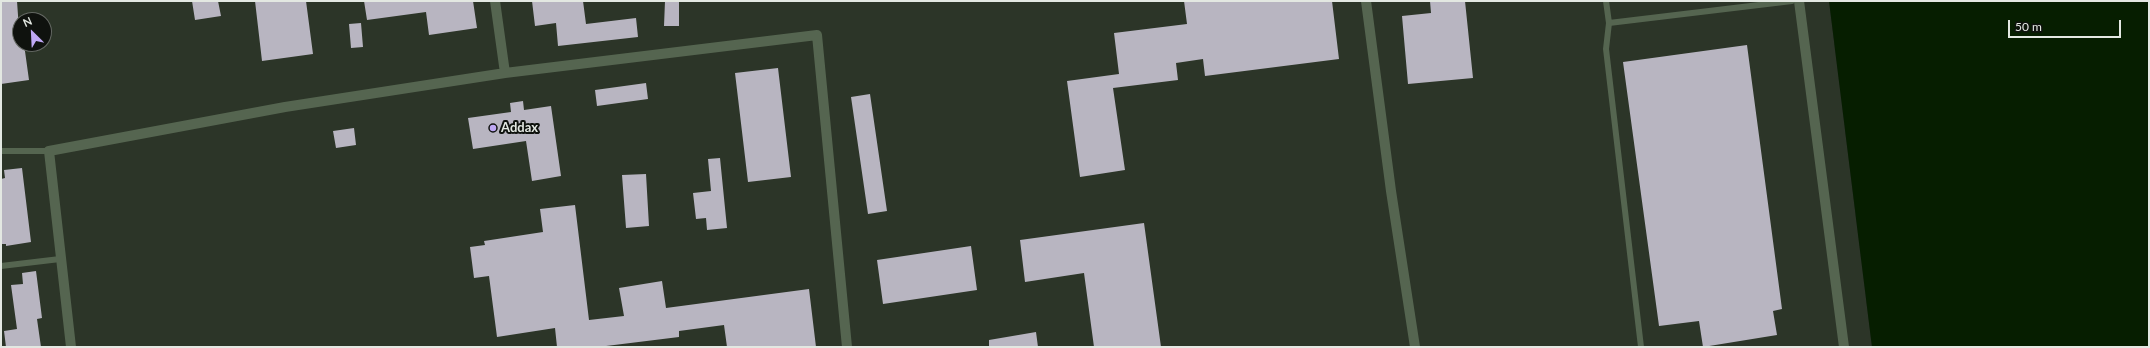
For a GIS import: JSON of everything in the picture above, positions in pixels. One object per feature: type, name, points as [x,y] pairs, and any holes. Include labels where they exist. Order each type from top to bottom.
[{"type":"street","points":[[495,1],[505,73]]},
{"type":"street","points":[[1366,1],[1391,191],[1415,347]]},
{"type":"street","points":[[1799,1],[1844,347]]},
{"type":"street","points":[[71,347],[49,151],[286,107],[505,73],[816,35],[847,347]]},
{"type":"lane","points":[[1606,1],[1609,23],[1606,50],[1641,347]]},
{"type":"lane","points":[[1609,23],[1792,1]]},
{"type":"lane","points":[[1,151],[49,151]]},
{"type":"lane","points":[[1,266],[60,259]]},
{"type":"shaded area","points":[[1,1],[1829,1],[1872,347],[1,347]]},
{"type":"shaded area","points":[[1829,1],[2149,1],[2149,347],[1872,347]]},
{"type":"building","points":[[1,1],[17,1],[18,12],[12,12],[12,52],[25,52],[29,80],[1,84]]},
{"type":"building","points":[[192,1],[218,1],[221,16],[195,20]]},
{"type":"building","points":[[255,1],[306,1],[313,54],[262,61]]},
{"type":"building","points":[[364,1],[473,1],[477,28],[429,35],[426,12],[367,20]]},
{"type":"building","points":[[532,1],[583,1],[586,24],[636,18],[638,37],[558,46],[556,23],[535,26]]},
{"type":"building","points":[[665,1],[679,1],[679,26],[664,26]]},
{"type":"building","points":[[1184,1],[1332,1],[1339,59],[1205,76],[1203,59],[1176,63],[1178,80],[1113,88],[1125,170],[1080,177],[1067,81],[1119,74],[1114,33],[1187,24]]},
{"type":"building","points":[[1430,1],[1465,1],[1473,78],[1408,84],[1402,16],[1431,13]]},
{"type":"building","points":[[361,23],[363,47],[351,48],[349,24]]},
{"type":"building","points":[[1747,45],[1782,309],[1773,311],[1777,335],[1703,347],[1699,321],[1659,326],[1623,62]]},
{"type":"building","points":[[778,68],[791,177],[748,182],[735,73]]},
{"type":"building","points":[[646,83],[648,99],[597,106],[595,90]]},
{"type":"building","points":[[870,94],[887,211],[868,214],[851,97]]},
{"type":"building","points":[[523,101],[524,110],[551,106],[561,176],[532,181],[526,141],[473,149],[468,118],[511,112],[510,103]]},
{"type":"building","points":[[354,128],[356,145],[336,148],[333,131]]},
{"type":"building","points":[[720,158],[727,228],[707,230],[706,218],[696,219],[693,193],[711,191],[708,159]]},
{"type":"building","points":[[22,168],[31,242],[6,246],[6,244],[1,244],[1,179],[5,178],[4,170]]},
{"type":"building","points":[[646,174],[649,226],[626,228],[622,175]]},
{"type":"building","points":[[575,205],[589,320],[624,316],[619,288],[662,281],[666,308],[809,289],[816,347],[727,347],[724,325],[679,331],[679,337],[598,347],[557,347],[555,328],[497,337],[489,276],[474,278],[470,247],[485,245],[484,241],[543,232],[540,209]]},
{"type":"building","points":[[1144,223],[1161,347],[1094,347],[1084,273],[1025,282],[1020,240]]},
{"type":"building","points":[[971,246],[977,290],[883,304],[877,260]]},
{"type":"building","points":[[36,271],[42,318],[37,319],[41,347],[6,347],[4,331],[17,329],[11,285],[23,284],[22,273]]},
{"type":"building","points":[[1036,332],[1038,347],[989,347],[989,340]]},
{"type":"place","name":"Addax","points":[[493,128]]}]
